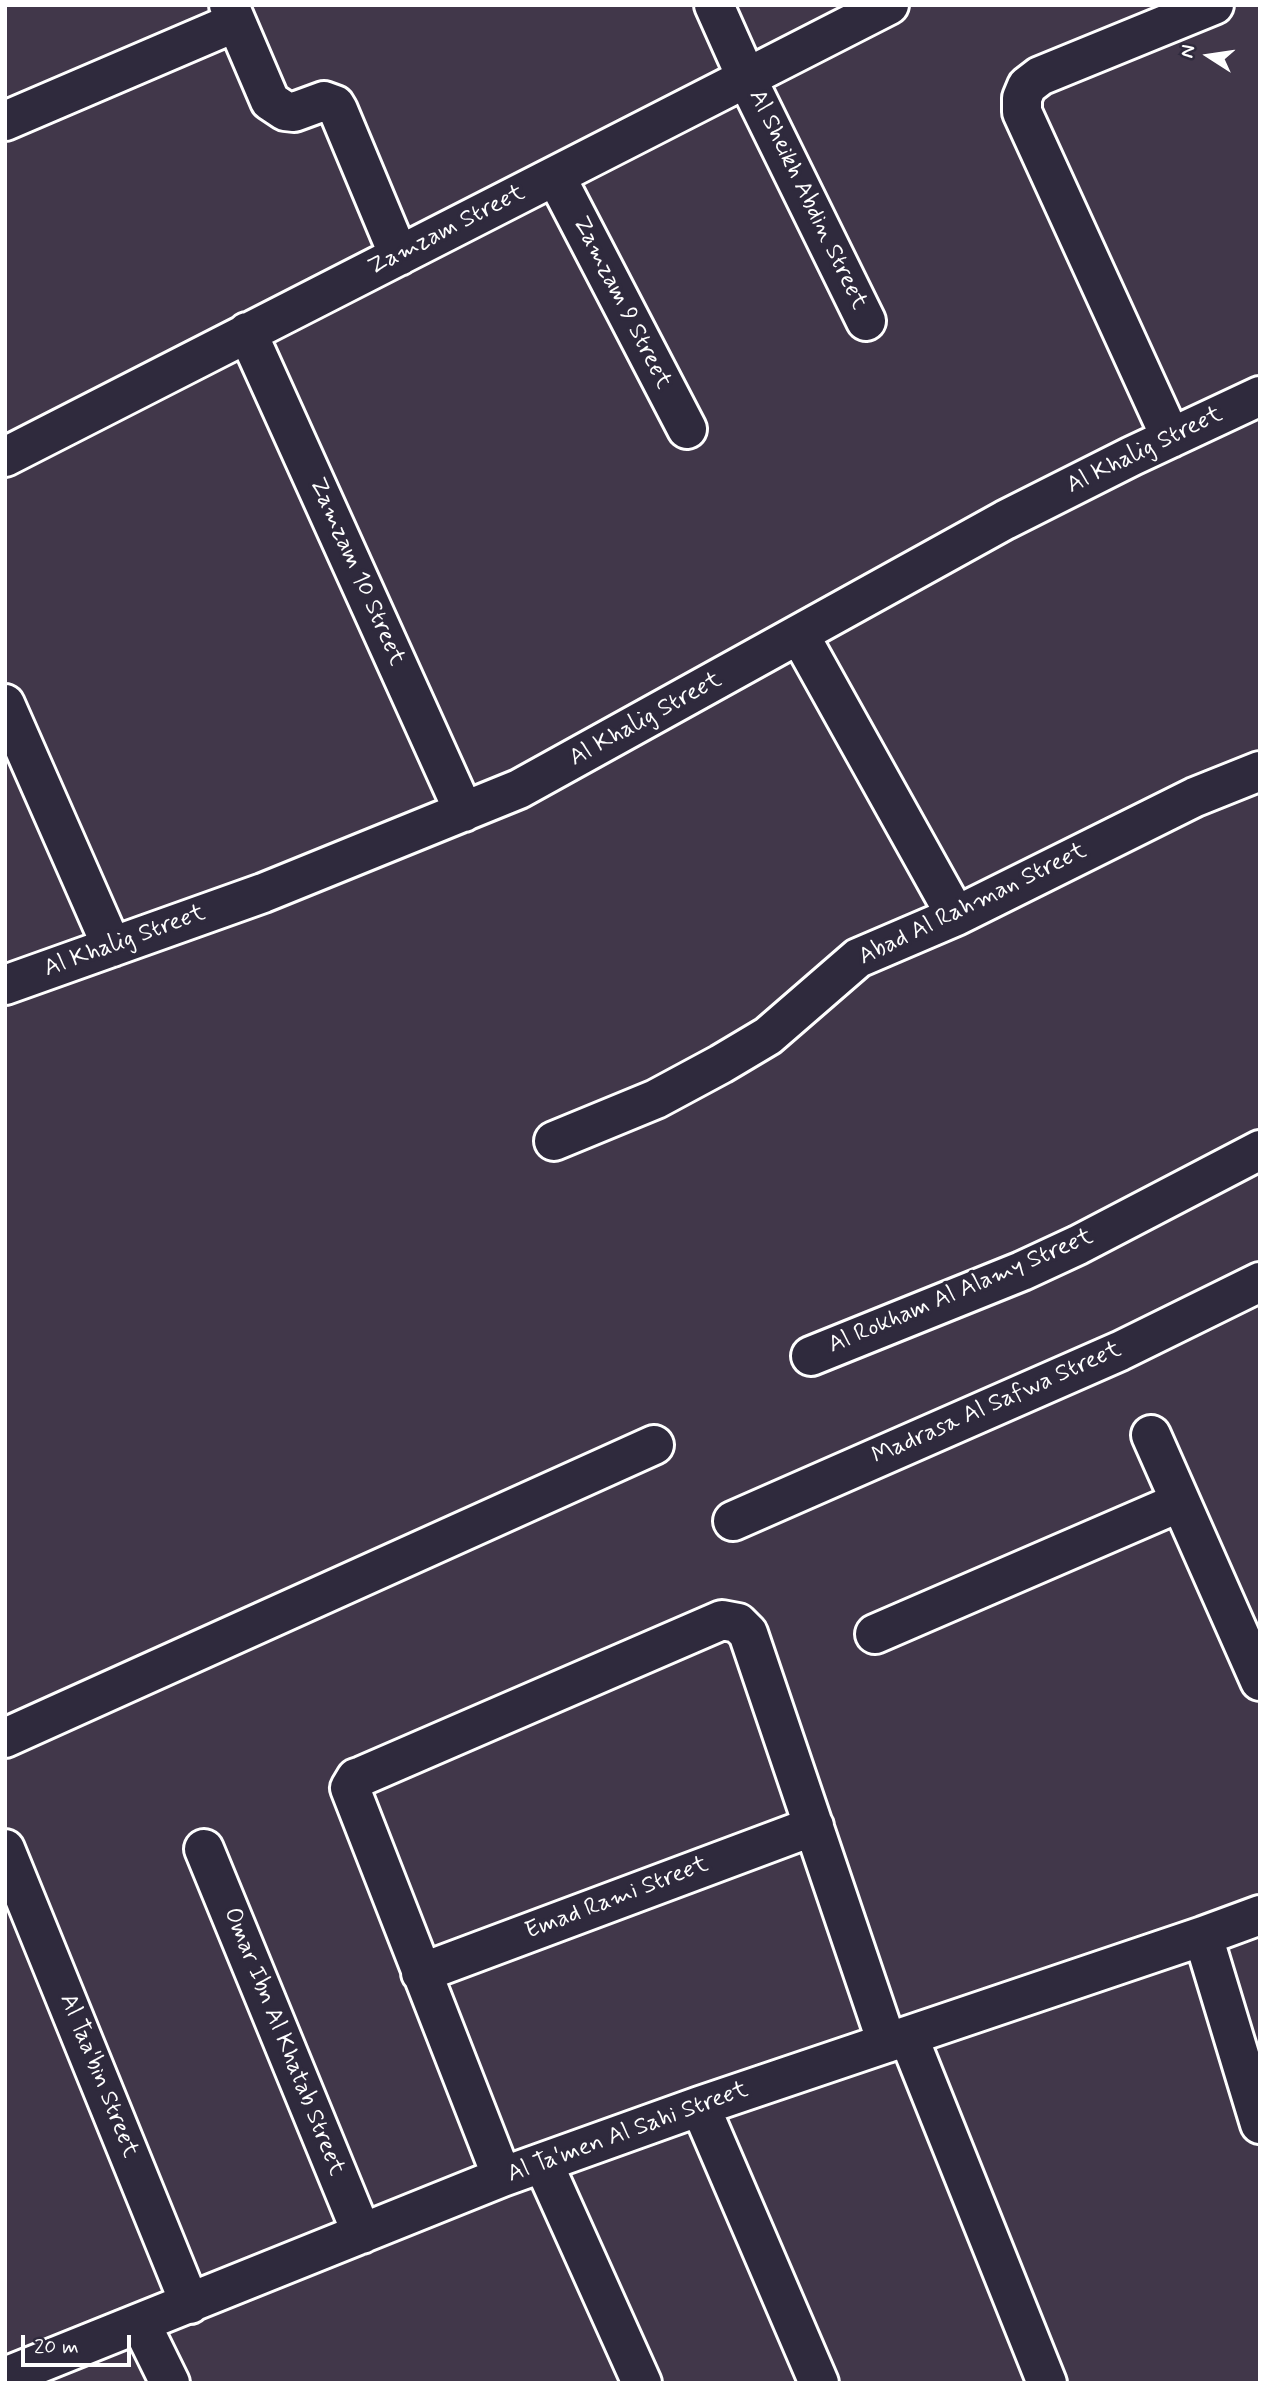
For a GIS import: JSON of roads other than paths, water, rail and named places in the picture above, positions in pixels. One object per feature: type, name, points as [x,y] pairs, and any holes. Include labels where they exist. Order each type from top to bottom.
[{"type":"street","name":"Al Sheikh Abdin Street","points":[[714,5],[747,79],[866,321]]},
{"type":"street","points":[[1171,438],[1021,112],[1022,98],[1027,86],[1040,76],[1214,5]]},
{"type":"street","name":"Zamzam Street","points":[[5,457],[887,6]]},
{"type":"street","points":[[5,121],[233,14],[270,101],[285,111],[294,112],[324,102],[335,105],[399,256]]},
{"type":"street","name":"Zamzam 9 Street","points":[[556,177],[687,429]]},
{"type":"street","name":"Zamzam 10 Street","points":[[247,332],[464,812]]},
{"type":"street","name":"Al Khalig Street","points":[[5,985],[263,893],[519,789],[800,636],[1005,520],[1260,396]]},
{"type":"street","points":[[800,636],[956,916]]},
{"type":"street","points":[[5,704],[112,947]]},
{"type":"street","name":"Abad Al Rahman Street","points":[[554,1141],[656,1099],[721,1065],[768,1036],[858,958],[956,916],[1195,797],[1260,771]]},
{"type":"street","name":"Al Rokham Al Alamy Street","points":[[811,1356],[1067,1250],[1260,1150]]},
{"type":"street","name":"Madrasa Al Safwa Street","points":[[733,1521],[1120,1350],[1260,1282]]},
{"type":"street","points":[[1151,1435],[1260,1681]]},
{"type":"street","points":[[5,1738],[654,1445]]},
{"type":"street","points":[[875,1634],[1180,1502]]},
{"type":"street","points":[[502,2177],[349,1788],[362,1776],[722,1620],[738,1623],[748,1633],[814,1826],[897,2039],[1047,2383]]},
{"type":"street","name":"Emad Rami Street","points":[[421,1973],[814,1826]]},
{"type":"street","name":"Al Taa'bin Street","points":[[5,1849],[190,2304]]},
{"type":"street","name":"Omar Ibn Al Khatab Street","points":[[204,1849],[362,2234]]},
{"type":"street","name":"Al Ta'men Al Sahi Street","points":[[5,2377],[502,2177],[700,2106],[1203,1936],[1260,1914]]},
{"type":"street","points":[[1203,1936],[1260,2124]]},
{"type":"street","points":[[700,2106],[819,2383]]},
{"type":"street","points":[[543,2163],[642,2383]]},
{"type":"street","points":[[141,2324],[170,2383]]}]
